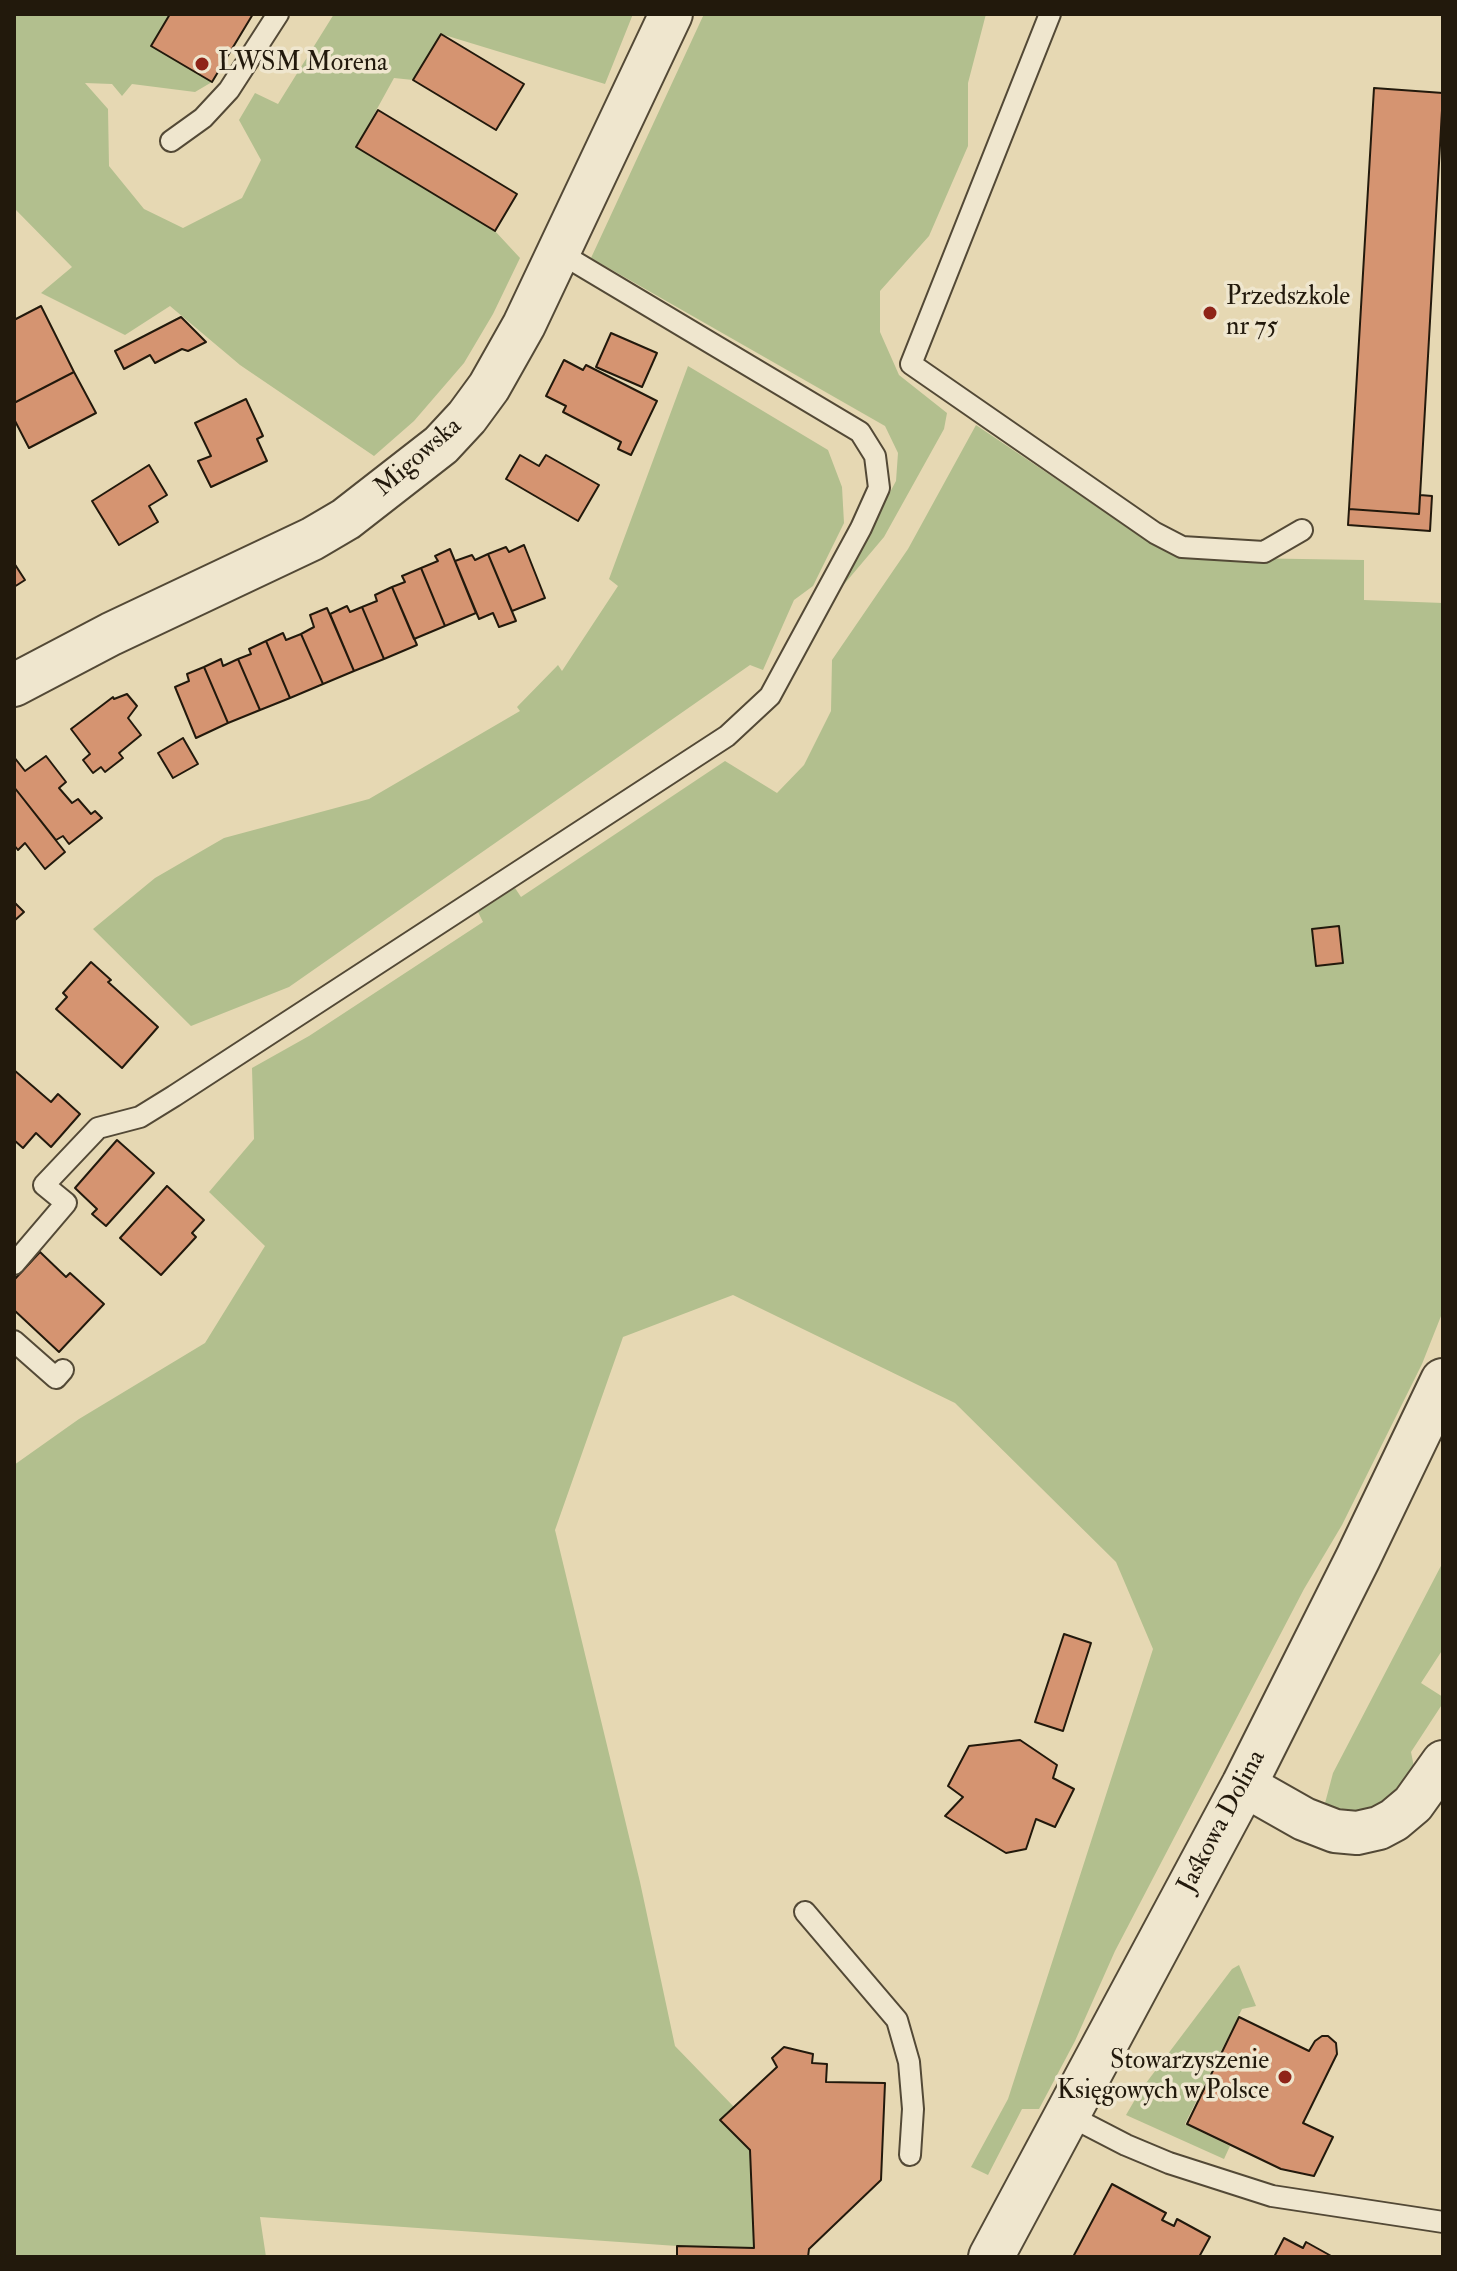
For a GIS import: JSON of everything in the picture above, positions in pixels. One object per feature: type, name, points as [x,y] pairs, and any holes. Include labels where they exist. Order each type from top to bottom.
[{"type":"street","name":"Migowska","points":[[14,685],[111,634],[312,539],[346,519],[441,445],[489,387],[524,325],[671,14]]},
{"type":"street","name":"Jaśkowa Dolina","points":[[991,2257],[1244,1785],[1443,1381]]},
{"type":"street","points":[[1244,1785],[1304,1819],[1335,1831],[1357,1833],[1379,1828],[1394,1820],[1413,1804],[1443,1762]]},
{"type":"lane","points":[[171,141],[203,118],[229,90],[278,14]]},
{"type":"lane","points":[[1050,14],[911,364],[1155,533],[1182,547],[1264,552],[1302,530]]},
{"type":"lane","points":[[14,1264],[66,1203],[44,1185],[98,1128],[140,1117],[174,1096],[727,736],[770,696],[847,555],[879,488],[875,456],[860,432],[560,253]]},
{"type":"lane","points":[[14,1341],[56,1378],[63,1370]]},
{"type":"lane","points":[[805,1912],[897,2020],[909,2062],[913,2109],[910,2155]]},
{"type":"lane","points":[[1066,2114],[1169,2163],[1272,2196],[1443,2222]]},
{"type":"green space","points":[[14,14],[170,14],[152,46],[212,82],[195,92],[132,84],[122,96],[112,84],[85,83],[108,109],[109,166],[144,209],[183,228],[242,198],[261,160],[239,120],[255,93],[278,104],[334,14],[633,14],[605,84],[441,34],[413,80],[394,78],[356,147],[495,231],[520,258],[493,314],[464,363],[414,421],[374,456],[240,365],[170,306],[125,335],[41,293],[72,267],[14,208]]},
{"type":"green space","points":[[704,14],[986,14],[968,83],[968,146],[929,236],[880,291],[880,332],[899,375],[947,413],[944,429],[884,537],[835,595],[896,481],[898,453],[885,426],[591,258]]},
{"type":"green space","points":[[688,366],[828,450],[842,487],[844,523],[813,586],[794,600],[763,670],[750,665],[289,987],[191,1026],[93,929],[155,878],[224,838],[369,799],[520,711],[517,707],[558,665],[562,671],[618,586],[609,579]]},
{"type":"green space","points":[[976,425],[1151,543],[1178,557],[1364,560],[1364,600],[1443,603],[1443,1311],[1422,1364],[1342,1525],[1304,1589],[1115,1951],[1075,2041],[1039,2109],[1022,2109],[988,2175],[971,2167],[1008,2099],[1153,1649],[1116,1562],[955,1403],[733,1295],[623,1337],[555,1530],[640,1882],[675,2046],[734,2107],[720,2120],[750,2150],[754,2248],[677,2246],[260,2217],[266,2257],[14,2257],[14,1465],[79,1419],[205,1343],[265,1246],[209,1192],[254,1139],[252,1068],[309,1036],[483,922],[478,912],[515,888],[521,897],[725,761],[777,793],[804,765],[831,711],[832,660],[908,549]]},
{"type":"green space","points":[[1443,1562],[1443,1649],[1421,1683],[1443,1697],[1443,1703],[1411,1752],[1414,1767],[1391,1801],[1378,1809],[1347,1815],[1324,1807],[1333,1773]]},
{"type":"green space","points":[[1239,1965],[1256,2006],[1242,2009],[1185,2124],[1230,2146],[1224,2159],[1126,2115],[1140,2091],[1232,1969]]},
{"type":"building","name":"LWSM Morena","points":[[170,14],[253,14],[212,82],[151,46]]},
{"type":"building","points":[[441,34],[524,84],[496,130],[413,80]]},
{"type":"building","points":[[1374,88],[1443,93],[1419,514],[1349,509]]},
{"type":"building","points":[[378,110],[517,194],[495,231],[356,147]]},
{"type":"building","points":[[41,306],[74,372],[14,403],[14,320]]},
{"type":"building","points":[[181,317],[206,342],[188,351],[182,349],[155,363],[150,355],[124,369],[115,351]]},
{"type":"building","points":[[611,333],[657,353],[642,387],[596,367]]},
{"type":"building","points":[[564,360],[583,370],[586,365],[657,401],[631,455],[618,449],[621,442],[563,412],[566,406],[546,396]]},
{"type":"building","points":[[74,372],[96,413],[29,448],[14,419],[14,403]]},
{"type":"building","points":[[246,399],[263,436],[257,439],[267,461],[211,487],[198,461],[211,456],[195,423]]},
{"type":"building","points":[[520,455],[539,466],[546,455],[599,485],[578,521],[506,479]]},
{"type":"building","points":[[149,465],[167,495],[149,506],[158,522],[119,545],[92,501]]},
{"type":"building","points":[[1420,495],[1432,496],[1430,531],[1348,525],[1349,509],[1419,514]]},
{"type":"building","points":[[524,545],[545,598],[512,611],[488,554],[506,547],[509,552]]},
{"type":"building","points":[[450,549],[476,613],[445,626],[421,568],[438,561],[435,556]]},
{"type":"building","points":[[488,554],[516,621],[499,627],[493,613],[479,619],[455,561],[472,555],[475,560]]},
{"type":"building","points":[[14,563],[25,580],[14,587]]},
{"type":"building","points":[[421,568],[445,626],[414,639],[392,587],[405,582],[402,576]]},
{"type":"building","points":[[392,587],[417,645],[384,659],[362,607],[377,601],[375,595]]},
{"type":"building","points":[[347,606],[350,612],[362,607],[384,659],[354,671],[330,614]]},
{"type":"building","points":[[327,608],[354,671],[323,684],[301,634],[314,627],[310,615]]},
{"type":"building","points":[[283,633],[286,640],[301,634],[323,684],[290,698],[266,641]]},
{"type":"building","points":[[266,641],[290,698],[260,710],[238,659],[251,654],[249,649]]},
{"type":"building","points":[[221,659],[223,666],[238,659],[260,710],[228,723],[204,667]]},
{"type":"building","points":[[204,667],[228,723],[196,738],[175,687],[189,681],[187,674]]},
{"type":"building","points":[[127,694],[137,706],[128,718],[141,735],[119,753],[123,758],[105,772],[101,767],[93,773],[83,760],[90,754],[71,729],[113,697]]},
{"type":"building","points":[[183,738],[198,764],[173,778],[158,753]]},
{"type":"building","points":[[46,756],[66,782],[59,788],[72,803],[78,799],[91,814],[95,811],[102,818],[69,844],[63,836],[56,840],[14,787],[14,757],[25,771]]},
{"type":"building","points":[[14,787],[65,852],[45,869],[25,843],[18,850],[14,845]]},
{"type":"building","points":[[14,902],[24,912],[14,921]]},
{"type":"building","points":[[1339,926],[1343,963],[1316,966],[1312,929]]},
{"type":"building","points":[[91,962],[111,980],[108,982],[158,1027],[122,1068],[56,1009],[67,997],[63,993]]},
{"type":"building","points":[[14,1070],[51,1102],[58,1094],[80,1114],[51,1147],[36,1133],[23,1148],[14,1140]]},
{"type":"building","points":[[117,1140],[154,1173],[106,1226],[92,1214],[97,1209],[75,1188]]},
{"type":"building","points":[[167,1186],[204,1220],[192,1233],[196,1237],[161,1275],[120,1238]]},
{"type":"building","points":[[40,1252],[66,1277],[70,1273],[104,1304],[59,1352],[14,1310],[14,1280]]},
{"type":"building","points":[[1064,1634],[1091,1643],[1063,1731],[1035,1722]]},
{"type":"building","points":[[1020,1740],[1057,1765],[1053,1778],[1074,1789],[1055,1827],[1036,1819],[1026,1849],[1006,1853],[945,1816],[963,1797],[948,1786],[969,1746]]},
{"type":"building","points":[[1239,2017],[1309,2051],[1322,2036],[1328,2036],[1336,2043],[1337,2054],[1303,2123],[1333,2137],[1314,2176],[1281,2169],[1187,2124]]},
{"type":"building","points":[[784,2047],[813,2054],[812,2063],[827,2064],[826,2082],[885,2083],[881,2180],[809,2249],[808,2257],[677,2257],[677,2246],[754,2248],[750,2150],[720,2120],[777,2067],[772,2058]]},
{"type":"building","points":[[1112,2184],[1166,2213],[1162,2220],[1174,2226],[1177,2219],[1210,2237],[1199,2257],[1073,2257]]},
{"type":"building","points":[[1284,2238],[1303,2248],[1306,2242],[1333,2257],[1274,2257]]},
{"type":"place","name":"LWSM Morena","points":[[202,64]]},
{"type":"place","name":"Przedszkole nr 75","points":[[1210,313]]},
{"type":"place","name":"Stowarzyszenie Księgowych w Polsce","points":[[1285,2077]]}]
